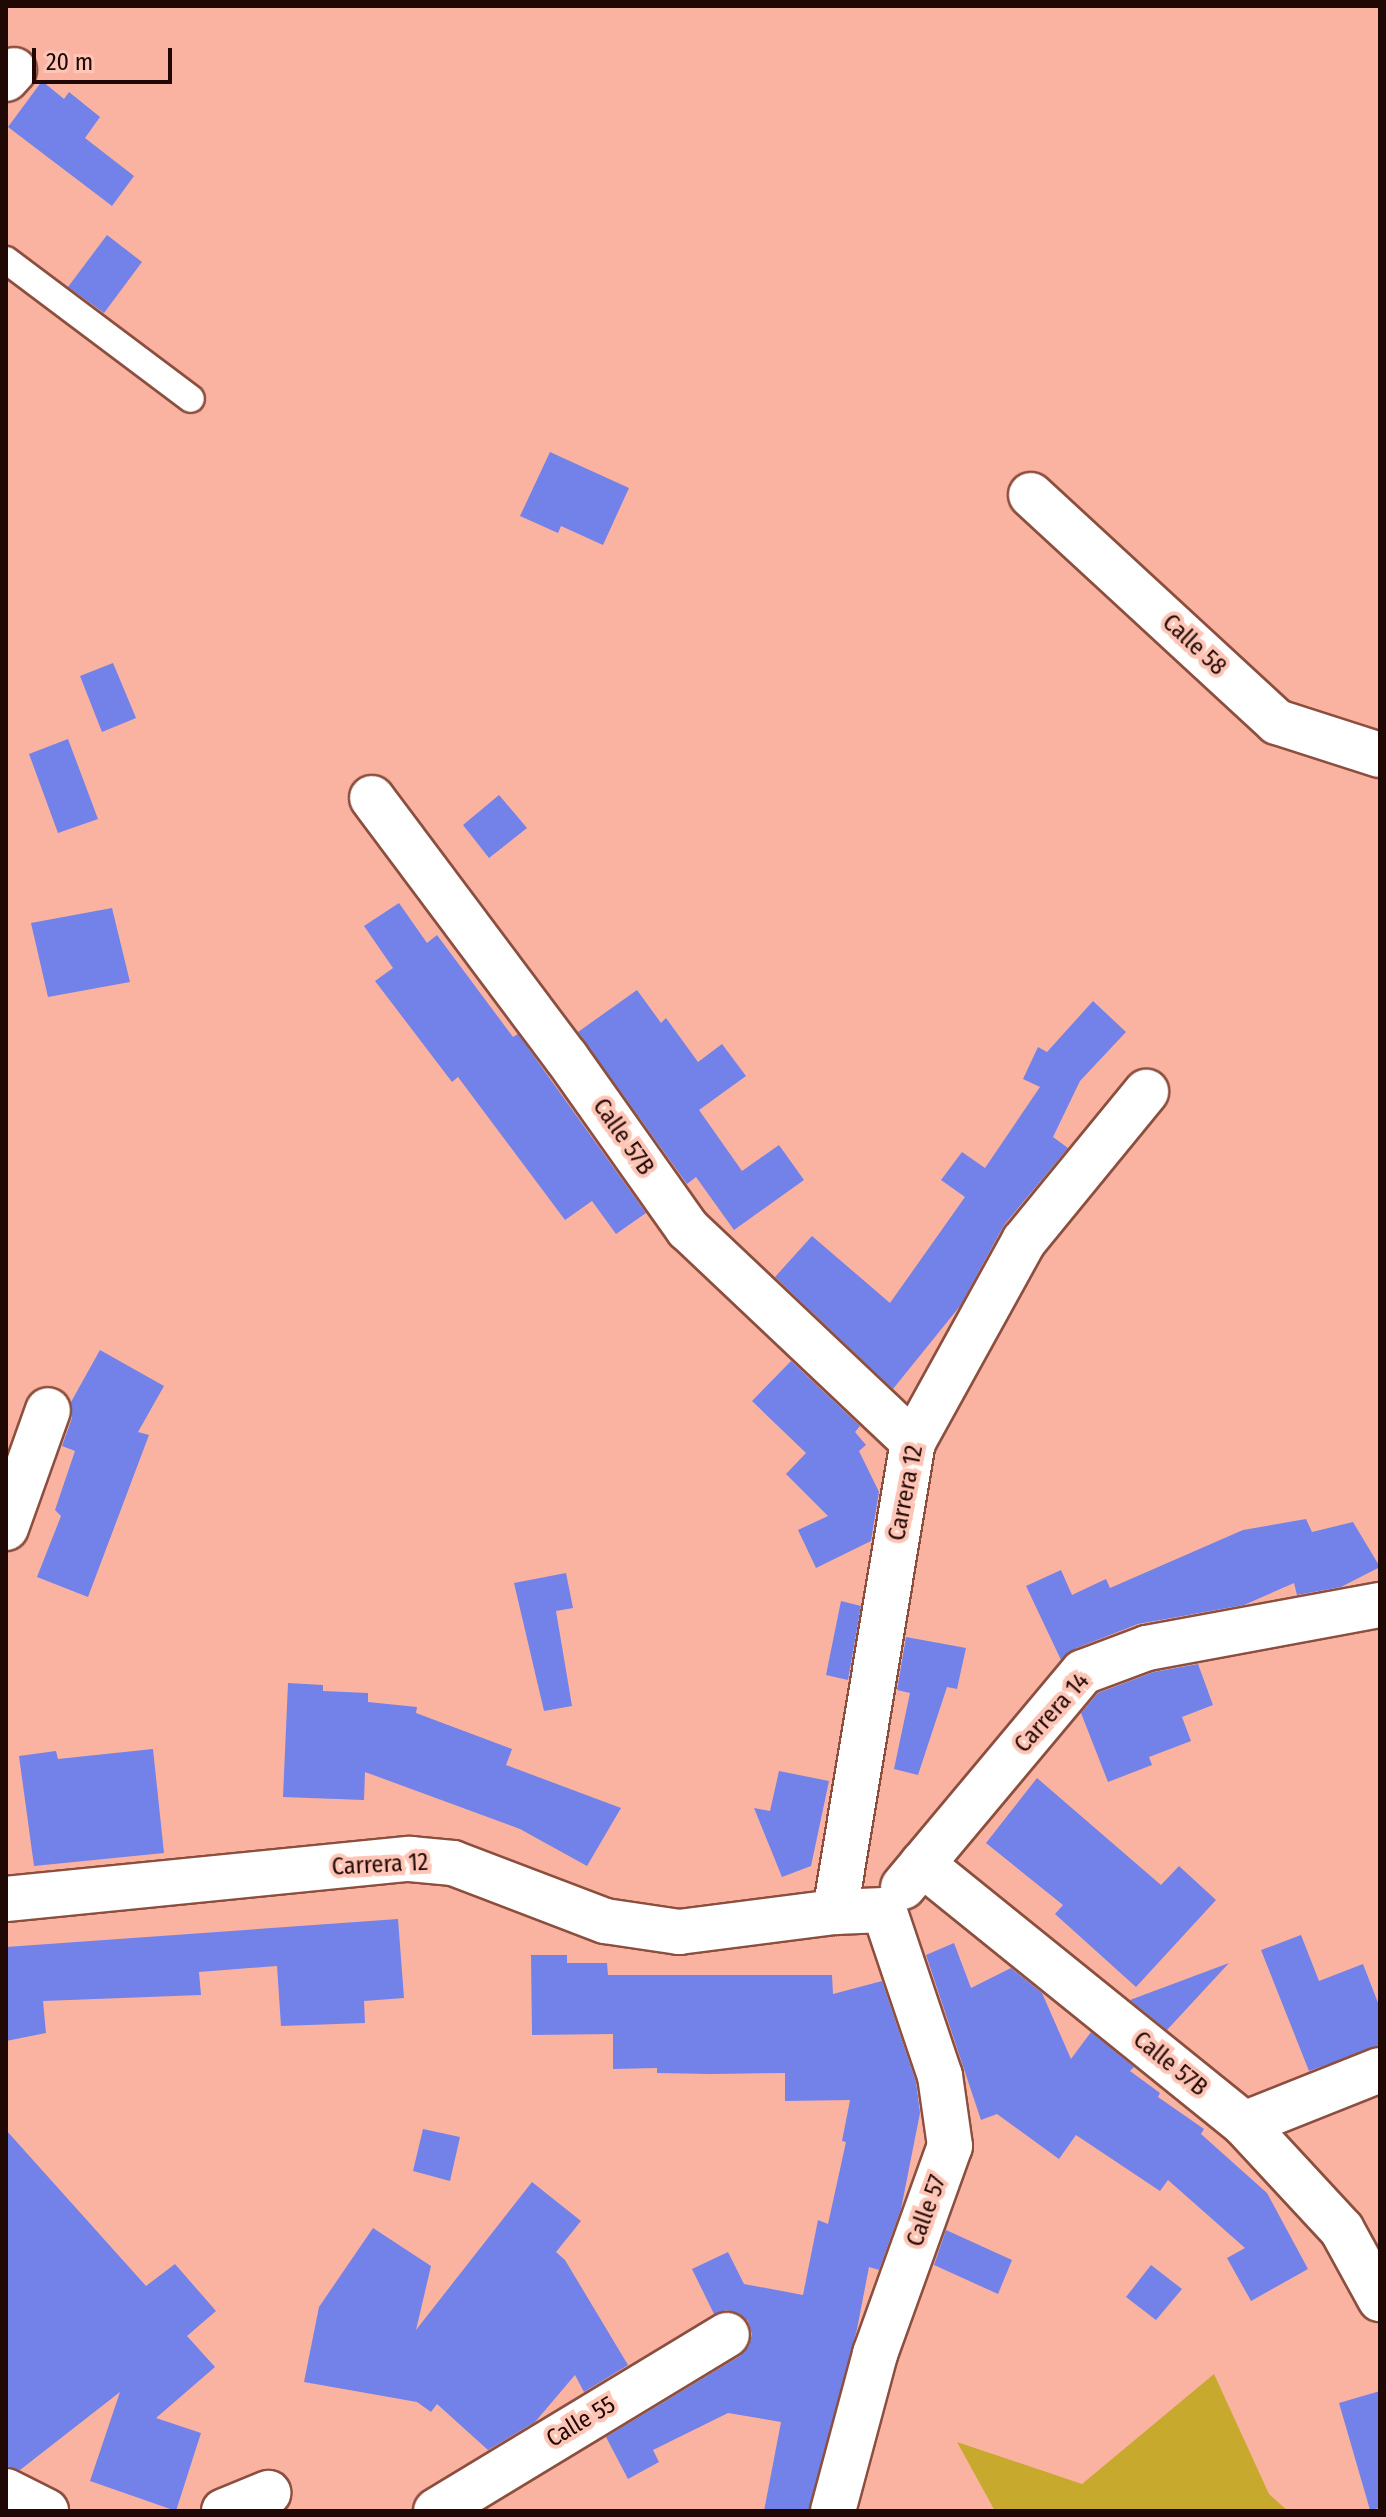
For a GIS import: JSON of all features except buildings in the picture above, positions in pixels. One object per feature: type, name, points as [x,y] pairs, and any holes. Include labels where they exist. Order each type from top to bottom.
[{"type":"street","name":"Calle 58","points":[[1031,495],[1277,722],[1380,755]]},
{"type":"street","name":"Calle 57B","points":[[372,798],[566,1057],[688,1229],[913,1442]]},
{"type":"street","name":"Carrera 12","points":[[835,1912],[913,1442],[1024,1241],[1146,1092]]},
{"type":"street","points":[[6,1528],[48,1410]]},
{"type":"street","name":"Carrera 14","points":[[884,1910],[1083,1672],[1147,1648],[1380,1605]]},
{"type":"street","name":"Carrera 12","points":[[7,1892],[410,1859],[453,1863],[605,1921],[679,1932],[835,1912],[884,1910]]},
{"type":"street","name":"Calle 57B","points":[[922,1864],[1244,2124],[1342,2230],[1380,2299]]},
{"type":"street","name":"Calle 57","points":[[833,2511],[875,2354],[950,2146],[940,2076],[884,1910]]},
{"type":"street","points":[[1244,2124],[1380,2070]]},
{"type":"street","name":"Calle 55","points":[[436,2511],[727,2335]]},
{"type":"street","points":[[6,2491],[46,2511]]},
{"type":"street","points":[[224,2511],[268,2493]]},
{"type":"lane","points":[[6,260],[191,399]]},
{"type":"shaded area","points":[[1214,2374],[1269,2494],[1288,2511],[995,2511],[957,2442],[1082,2484]]}]
